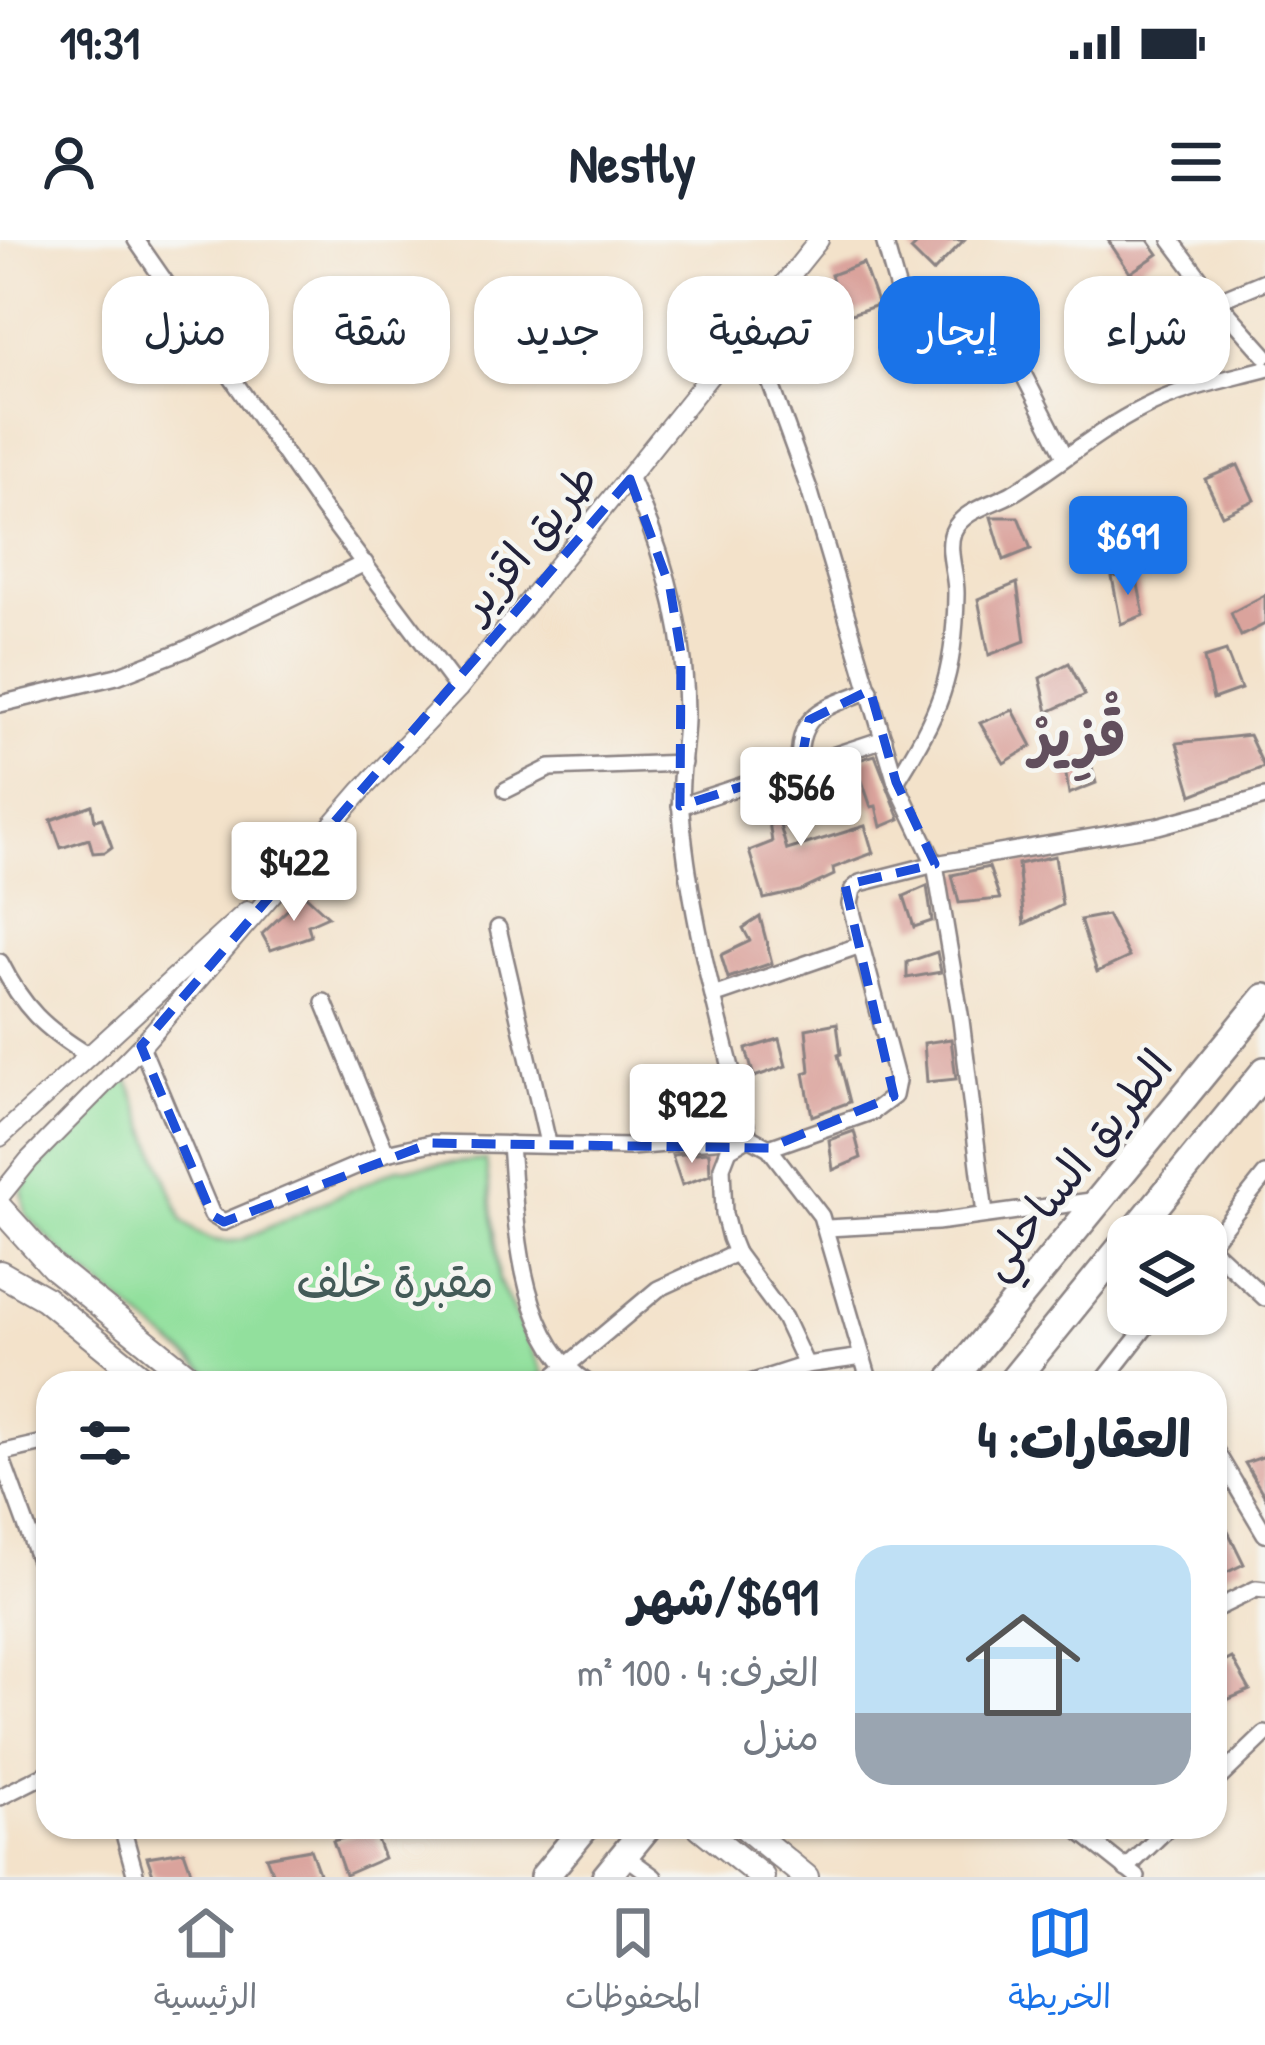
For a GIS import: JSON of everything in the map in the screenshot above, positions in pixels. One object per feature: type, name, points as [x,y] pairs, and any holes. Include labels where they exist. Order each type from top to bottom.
[{"type":"highway","name":"الطريق الساحلي","points":[[959,1371],[1265,998]]},
{"type":"highway","name":"الطريق الساحلي","points":[[1148,1215],[1265,1071]]},
{"type":"highway","name":"الطريق الساحلي","points":[[1021,1371],[1107,1265]]},
{"type":"highway","points":[[544,1877],[575,1839]]},
{"type":"highway","points":[[615,1866],[637,1839]]},
{"type":"main road","points":[[0,1208],[53,1267],[182,1371]]},
{"type":"main road","points":[[0,1273],[44,1298],[134,1371]]},
{"type":"main road","points":[[715,1839],[756,1871]]},
{"type":"main road","points":[[761,1839],[806,1877]]},
{"type":"street","points":[[136,240],[323,508],[458,688]]},
{"type":"street","name":"طريق اقزير","points":[[789,276],[819,240]]},
{"type":"street","points":[[884,240],[894,276]]},
{"type":"street","points":[[1171,240],[1198,276]]},
{"type":"street","points":[[1230,296],[1265,281]]},
{"type":"street","points":[[1230,316],[1265,355]]},
{"type":"street","points":[[896,782],[932,725],[952,666],[957,574],[950,549],[955,526],[1141,409],[1180,392],[1265,369]]},
{"type":"street","name":"طريق اقزير","points":[[0,1196],[141,1046],[458,688],[703,384]]},
{"type":"street","points":[[771,384],[809,489],[896,782],[935,864],[986,1214]]},
{"type":"street","points":[[1028,384],[1065,456]]},
{"type":"street","points":[[630,479],[650,522],[670,588],[685,688],[680,806],[713,996],[749,1137]]},
{"type":"street","points":[[0,704],[117,676],[184,650],[365,562]]},
{"type":"street","points":[[800,768],[798,741],[809,720],[824,708],[870,690]]},
{"type":"street","points":[[680,806],[884,739]]},
{"type":"street","points":[[506,790],[550,768],[683,763]]},
{"type":"street","points":[[769,1148],[874,1111],[894,1096],[897,1081],[850,904],[854,889],[865,880],[1158,826],[1265,797]]},
{"type":"street","name":"طريق اقزير","points":[[0,1137],[283,881]]},
{"type":"street","points":[[498,928],[548,1143]]},
{"type":"street","points":[[713,996],[861,945]]},
{"type":"street","points":[[0,962],[19,1000],[54,1034],[88,1055]]},
{"type":"street","points":[[324,1002],[386,1153]]},
{"type":"street","points":[[141,1046],[217,1220],[234,1220],[386,1153],[431,1143],[667,1146],[749,1137],[769,1148],[827,1228],[867,1371]]},
{"type":"street","points":[[749,1137],[729,1149],[722,1167],[724,1214],[736,1253],[784,1318],[806,1365]]},
{"type":"street","points":[[509,1144],[519,1252],[548,1342],[571,1371]]},
{"type":"street","points":[[1227,1223],[1265,1175]]},
{"type":"street","points":[[827,1228],[895,1226],[1101,1199]]},
{"type":"street","points":[[563,1371],[658,1289],[736,1253]]},
{"type":"street","points":[[1227,1265],[1265,1298]]},
{"type":"street","points":[[1117,1371],[1142,1335]]},
{"type":"street","points":[[788,1371],[863,1357]]},
{"type":"street","points":[[36,1445],[0,1454],[36,1552]]},
{"type":"street","points":[[1227,1470],[1265,1534]]},
{"type":"street","points":[[1227,1604],[1256,1589],[1265,1590]]},
{"type":"street","points":[[1227,1771],[1265,1734]]},
{"type":"street","points":[[0,1797],[36,1779]]},
{"type":"street","points":[[125,1839],[136,1877]]},
{"type":"street","points":[[1089,1839],[1131,1873],[1159,1839]]},
{"type":"street","points":[[615,1866],[654,1877]]},
{"type":"highlighted area","points":[[630,479],[670,588],[681,654],[680,806],[800,768],[809,720],[870,690],[896,782],[935,864],[845,885],[894,1096],[769,1148],[431,1143],[224,1222],[212,1215],[141,1046]]},
{"type":"green space","name":"مقبرة خلف","points":[[127,1077],[183,1221],[216,1240],[241,1240],[398,1168],[486,1160],[499,1281],[542,1371],[205,1371],[70,1260],[26,1215],[22,1191],[32,1174]]},
{"type":"building","points":[[921,240],[964,240],[933,272],[911,250]]},
{"type":"building","points":[[1108,240],[1148,240],[1158,254],[1130,273]]},
{"type":"building","points":[[863,263],[878,305],[854,313],[854,276],[831,275]]},
{"type":"building","points":[[1238,465],[1254,500],[1222,515],[1205,479]]},
{"type":"building","points":[[991,517],[1018,517],[1031,549],[1004,560]]},
{"type":"building","points":[[1136,574],[1144,615],[1121,624],[1112,577]]},
{"type":"building","points":[[1017,583],[1025,641],[989,655],[978,599]]},
{"type":"building","points":[[1265,595],[1265,624],[1241,636],[1231,613]]},
{"type":"building","points":[[1226,651],[1241,689],[1213,699],[1204,658]]},
{"type":"building","points":[[1069,663],[1085,695],[1048,712],[1040,678]]},
{"type":"building","points":[[1013,710],[1032,746],[1004,763],[980,723]]},
{"type":"building","points":[[1249,735],[1264,767],[1192,795],[1177,743]]},
{"type":"building","points":[[875,755],[900,819],[881,827],[876,806],[871,807],[862,781],[855,785],[848,763]]},
{"type":"building","points":[[1090,759],[1096,783],[1069,794],[1064,762]]},
{"type":"building","points":[[801,786],[811,820],[780,826],[787,850],[865,826],[873,853],[833,868],[834,875],[800,891],[764,899],[749,851],[772,842],[765,794]]},
{"type":"building","points":[[92,805],[95,820],[102,818],[112,847],[93,853],[89,839],[61,848],[51,820]]},
{"type":"building","points":[[1055,856],[1062,905],[1024,924],[1018,864]]},
{"type":"building","points":[[989,867],[1000,899],[959,903],[952,875]]},
{"type":"building","points":[[927,886],[932,921],[914,927],[904,896]]},
{"type":"building","points":[[304,894],[328,916],[308,925],[311,936],[271,950],[262,934]]},
{"type":"building","points":[[1107,915],[1129,957],[1097,972],[1080,920]]},
{"type":"building","points":[[760,917],[772,963],[728,978],[721,955],[750,941],[743,928]]},
{"type":"building","points":[[937,952],[941,972],[907,978],[907,962]]},
{"type":"building","points":[[837,1023],[838,1055],[850,1102],[812,1116],[804,1073],[810,1071],[806,1029]]},
{"type":"building","points":[[779,1039],[786,1066],[754,1077],[746,1049]]},
{"type":"building","points":[[951,1039],[956,1079],[927,1082],[924,1043]]},
{"type":"building","points":[[854,1131],[861,1158],[833,1170],[829,1140]]},
{"type":"building","points":[[709,1152],[710,1175],[682,1185],[672,1155]]},
{"type":"building","points":[[1265,1456],[1265,1497],[1245,1463]]},
{"type":"building","points":[[1227,1529],[1244,1564],[1227,1572]]},
{"type":"building","points":[[1232,1658],[1250,1690],[1227,1700],[1227,1661]]},
{"type":"building","points":[[377,1839],[384,1858],[345,1875],[333,1841]]},
{"type":"building","points":[[310,1849],[319,1873],[274,1877],[266,1857]]},
{"type":"building","points":[[184,1851],[193,1877],[154,1877],[147,1857]]},
{"type":"district","name":"قْزِيرْ","points":[[1078,736]]}]
